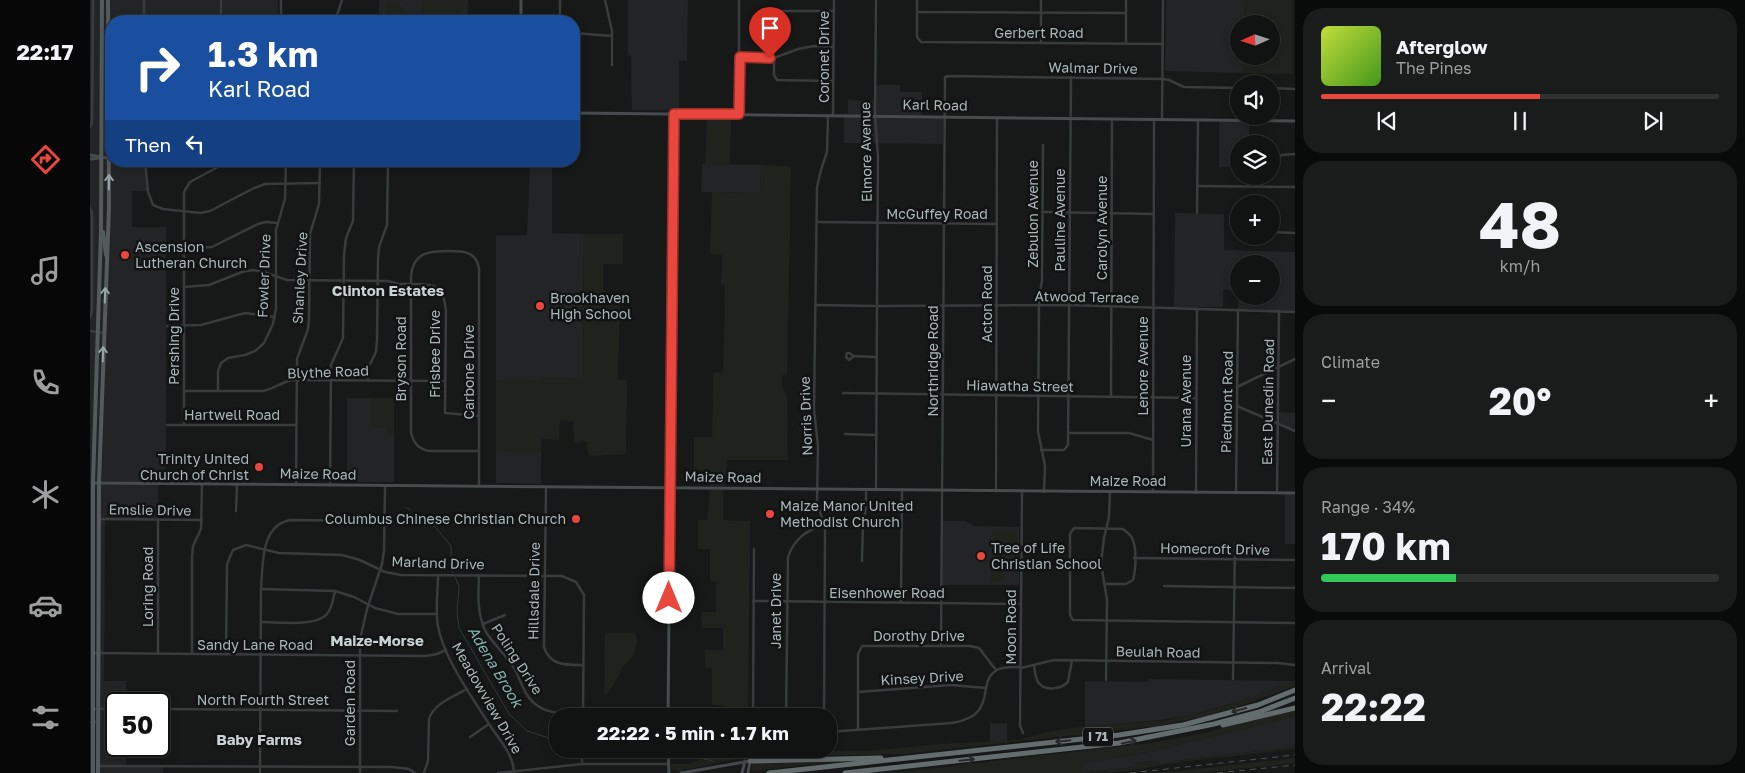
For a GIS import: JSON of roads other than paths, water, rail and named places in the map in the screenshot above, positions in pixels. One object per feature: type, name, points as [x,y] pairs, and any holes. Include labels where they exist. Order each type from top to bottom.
[{"type":"highway","name":"I 71","points":[[769,773],[1110,736],[1183,725],[1258,704],[1295,690]]},
{"type":"highway","name":"I 71","points":[[845,773],[1119,743],[1188,730],[1259,712],[1295,698]]},
{"type":"highway","points":[[1188,730],[1200,730],[1225,725],[1295,708]]},
{"type":"highway","points":[[747,761],[906,758]]},
{"type":"highway","points":[[878,773],[919,765]]},
{"type":"main road","points":[[98,773],[93,709],[91,590],[92,482],[102,231],[102,0]]},
{"type":"main road","points":[[108,0],[109,15]]},
{"type":"main road","points":[[521,0],[522,15]]},
{"type":"main road","name":"Karl Road","points":[[580,113],[1198,120],[1230,118]]},
{"type":"main road","points":[[668,708],[674,114]]},
{"type":"main road","name":"Karl Road","points":[[1280,120],[1295,121]]},
{"type":"main road","points":[[90,155],[102,157]]},
{"type":"main road","points":[[90,159],[102,157]]},
{"type":"main road","points":[[93,773],[94,722],[98,709],[99,483],[110,167]]},
{"type":"main road","points":[[102,231],[107,257]]},
{"type":"main road","points":[[96,392],[101,410]]},
{"type":"main road","points":[[95,429],[100,446]]},
{"type":"main road","name":"Maize Road","points":[[92,482],[1295,493]]},
{"type":"main road","points":[[93,745],[98,766]]},
{"type":"main road","points":[[668,758],[669,773]]},
{"type":"main road","points":[[681,773],[747,761]]},
{"type":"main road","points":[[742,773],[747,761]]},
{"type":"main road","points":[[747,761],[748,773]]},
{"type":"street","points":[[90,127],[92,122],[93,0]]},
{"type":"street","points":[[144,0],[144,15]]},
{"type":"street","points":[[221,0],[221,15]]},
{"type":"street","points":[[281,0],[281,15]]},
{"type":"street","points":[[337,15],[342,0]]},
{"type":"street","points":[[560,0],[560,15]]},
{"type":"street","points":[[604,0],[611,24],[612,65]]},
{"type":"street","points":[[739,114],[740,0]]},
{"type":"street","name":"Coronet Drive","points":[[833,115],[834,0]]},
{"type":"street","name":"Elmore Avenue","points":[[876,0],[878,155],[876,490]]},
{"type":"street","points":[[917,0],[917,12],[1126,13]]},
{"type":"street","points":[[1041,0],[1041,43]]},
{"type":"street","points":[[1126,0],[1126,43]]},
{"type":"street","points":[[1162,119],[1163,0]]},
{"type":"street","points":[[776,11],[834,11]]},
{"type":"street","name":"Gerbert Road","points":[[917,12],[917,37],[918,41],[924,42],[1163,44]]},
{"type":"street","points":[[580,33],[612,36]]},
{"type":"street","points":[[740,57],[774,58],[798,49],[814,46],[834,47]]},
{"type":"street","points":[[774,58],[774,75],[777,80],[833,81]]},
{"type":"street","name":"Walmar Drive","points":[[945,77],[1162,79],[1184,87],[1230,88]]},
{"type":"street","name":"Northridge Road","points":[[941,646],[945,77]]},
{"type":"street","name":"Pauline Avenue","points":[[1041,450],[1064,450],[1068,446],[1071,77]]},
{"type":"street","points":[[1280,88],[1295,89]]},
{"type":"street","name":"Norris Drive","points":[[824,708],[825,535],[824,524],[818,507],[818,446],[814,409],[817,187],[827,152],[828,115]]},
{"type":"street","name":"Acton Road","points":[[996,491],[998,117]]},
{"type":"street","name":"Carolyn Avenue","points":[[1111,397],[1112,119]]},
{"type":"street","name":"Lenore Avenue","points":[[1153,492],[1154,119]]},
{"type":"street","points":[[1197,213],[1198,120]]},
{"type":"street","name":"Zebulon Avenue","points":[[1043,145],[1038,431],[1044,466],[1044,492]]},
{"type":"street","points":[[1280,156],[1282,154],[1295,154]]},
{"type":"street","points":[[146,167],[148,192],[154,205],[162,209],[201,213],[210,211],[254,188],[268,183],[320,183]]},
{"type":"street","name":"Pershing Drive","points":[[184,424],[185,188],[194,179],[217,167]]},
{"type":"street","name":"Fowler Drive","points":[[218,391],[218,371],[221,363],[228,358],[245,355],[260,347],[267,338],[274,317],[277,223],[284,204],[286,167]]},
{"type":"street","name":"Shanley Drive","points":[[296,485],[297,355],[308,329],[310,234],[319,208],[320,167]]},
{"type":"street","points":[[330,485],[332,359],[343,338],[345,244],[354,212],[354,167]]},
{"type":"street","points":[[368,380],[369,364],[377,347],[378,252],[386,232],[388,218],[388,167]]},
{"type":"street","points":[[1197,186],[1295,187]]},
{"type":"street","points":[[90,208],[92,213],[92,310],[90,318]]},
{"type":"street","points":[[1043,212],[1154,214]]},
{"type":"street","points":[[184,249],[212,247],[258,224],[266,222],[277,223]]},
{"type":"street","name":"McGuffey Road","points":[[817,222],[997,224]]},
{"type":"street","points":[[92,231],[102,231]]},
{"type":"street","points":[[1280,232],[1295,233]]},
{"type":"street","name":"Bryson Road","points":[[476,258],[463,251],[435,251],[423,254],[418,258],[412,269],[411,433],[416,445],[429,451],[479,451]]},
{"type":"street","name":"Carbone Drive","points":[[476,258],[479,268],[479,486]]},
{"type":"street","name":"Frisbee Drive","points":[[184,287],[209,285],[247,271],[260,271],[287,280],[378,281],[434,286],[440,291],[444,299],[444,414],[479,416]]},
{"type":"street","name":"Atwood Terrace","points":[[816,305],[1039,305],[1295,312]]},
{"type":"street","name":"Urana Avenue","points":[[1196,493],[1197,309]]},
{"type":"street","name":"Piedmont Road","points":[[1236,493],[1238,310]]},
{"type":"street","name":"East Dunedin Road","points":[[1277,493],[1279,311]]},
{"type":"street","points":[[167,326],[209,324],[240,314],[251,313],[274,317]]},
{"type":"street","points":[[90,331],[104,333]]},
{"type":"street","points":[[854,356],[876,357]]},
{"type":"street","points":[[1237,387],[1295,359]]},
{"type":"street","name":"Blythe Road","points":[[184,391],[263,391],[287,381],[296,380],[445,380]]},
{"type":"street","name":"Hiawatha Street","points":[[844,393],[1196,398]]},
{"type":"street","points":[[1237,406],[1295,431]]},
{"type":"street","name":"Hartwell Road","points":[[167,424],[296,425]]},
{"type":"street","points":[[1068,433],[1129,433],[1153,440]]},
{"type":"street","points":[[845,434],[876,435]]},
{"type":"street","points":[[192,654],[192,551],[201,532],[202,484]]},
{"type":"street","points":[[236,511],[237,484]]},
{"type":"street","name":"Garden Road","points":[[360,773],[360,640],[384,551],[385,486]]},
{"type":"street","name":"Hillsdale Drive","points":[[546,487],[543,643],[545,652],[551,660],[561,665],[583,665]]},
{"type":"street","points":[[862,561],[862,524],[866,508],[866,490]]},
{"type":"street","points":[[901,603],[902,490]]},
{"type":"street","name":"Moon Road","points":[[1022,492],[1020,725],[1023,733]]},
{"type":"street","points":[[1106,680],[1107,600],[1101,573],[1101,553],[1109,517],[1110,492]]},
{"type":"street","name":"Emslie Drive","points":[[99,519],[202,520]]},
{"type":"street","name":"Loring Road","points":[[158,520],[158,654]]},
{"type":"street","points":[[260,773],[261,589],[266,550],[271,532],[283,521],[290,520],[384,521]]},
{"type":"street","name":"Janet Drive","points":[[786,708],[786,564],[790,550],[796,540],[804,533],[824,524]]},
{"type":"street","points":[[1104,584],[1130,583],[1134,576],[1134,545],[1130,534],[1123,529],[1076,528],[1072,530],[1070,534],[1071,618],[1075,620],[1295,623]]},
{"type":"street","points":[[1233,679],[1235,543]]},
{"type":"street","name":"Marland Drive","points":[[226,654],[228,558],[233,550],[243,545],[289,554],[342,555],[360,560],[380,570],[400,575],[544,576],[569,578],[580,586],[584,600],[583,665]]},
{"type":"street","points":[[753,708],[754,549]]},
{"type":"street","name":"Homecroft Drive","points":[[1134,558],[1295,560]]},
{"type":"street","name":"Meadowview Drive","points":[[438,575],[438,627],[446,650],[467,689],[510,753],[514,771]]},
{"type":"street","name":"Poling Drive","points":[[479,576],[478,602],[483,624],[489,636],[515,670],[531,700],[544,710],[549,711]]},
{"type":"street","points":[[1164,586],[1295,588]]},
{"type":"street","points":[[261,589],[335,591],[354,597],[375,608],[398,614],[437,614]]},
{"type":"street","points":[[91,590],[99,590]]},
{"type":"street","points":[[261,622],[310,622],[320,620],[331,608],[335,591]]},
{"type":"street","name":"Eisenhower Road","points":[[753,601],[1022,604]]},
{"type":"street","points":[[483,624],[505,615]]},
{"type":"street","name":"Dorothy Drive","points":[[858,692],[858,654],[860,648],[867,646],[970,646],[979,648],[996,670]]},
{"type":"street","name":"Sandy Lane Road","points":[[92,653],[430,656],[446,650]]},
{"type":"street","name":"Beulah Road","points":[[996,670],[1007,667],[1034,665],[1049,660],[1295,665]]},
{"type":"street","points":[[1034,665],[1036,677],[1043,686],[1051,688],[1060,687],[1068,682],[1072,660]]},
{"type":"street","points":[[583,665],[583,708]]},
{"type":"street","points":[[837,731],[962,721],[975,715],[979,710],[984,702],[989,678],[996,670]]},
{"type":"street","name":"Kinsey Drive","points":[[858,692],[951,685],[986,688]]},
{"type":"street","points":[[424,773],[428,761],[430,714],[437,707],[467,689]]},
{"type":"street","points":[[858,692],[858,730]]},
{"type":"street","points":[[93,709],[105,709]]},
{"type":"street","name":"North Fourth Street","points":[[170,709],[397,711]]},
{"type":"street","points":[[470,737],[489,724]]},
{"type":"street","points":[[582,758],[582,764]]},
{"type":"street","points":[[498,773],[582,764],[668,764]]},
{"type":"street","points":[[98,766],[360,767],[402,768],[415,773]]},
{"type":"waterway","name":"Adena Brook","points":[[405,507],[411,510]]},
{"type":"waterway","name":"Adena Brook","points":[[415,512],[435,527],[451,546],[451,569],[453,573]]},
{"type":"waterway","name":"Adena Brook","points":[[455,577],[459,586],[457,611],[459,628],[509,714],[527,731],[549,738]]},
{"type":"waterway","name":"Adena Brook","points":[[704,758],[713,761]]},
{"type":"railway","points":[[1130,773],[1295,755]]},
{"type":"railway","points":[[1217,773],[1295,765]]},
{"type":"place","name":"Ascension Lutheran Church","points":[[125,255]]},
{"type":"place","name":"Brookhaven High School","points":[[540,306]]},
{"type":"place","name":"Trinity United Church of Christ","points":[[259,467]]},
{"type":"place","name":"Maize Manor United Methodist Church","points":[[770,514]]},
{"type":"place","name":"Columbus Chinese Christian Church","points":[[576,519]]},
{"type":"place","name":"Tree of Life Christian School","points":[[981,556]]},
{"type":"district","name":"Clinton Estates","points":[[388,291]]},
{"type":"district","name":"Maize-Morse","points":[[377,641]]},
{"type":"district","name":"Baby Farms","points":[[259,740]]}]
